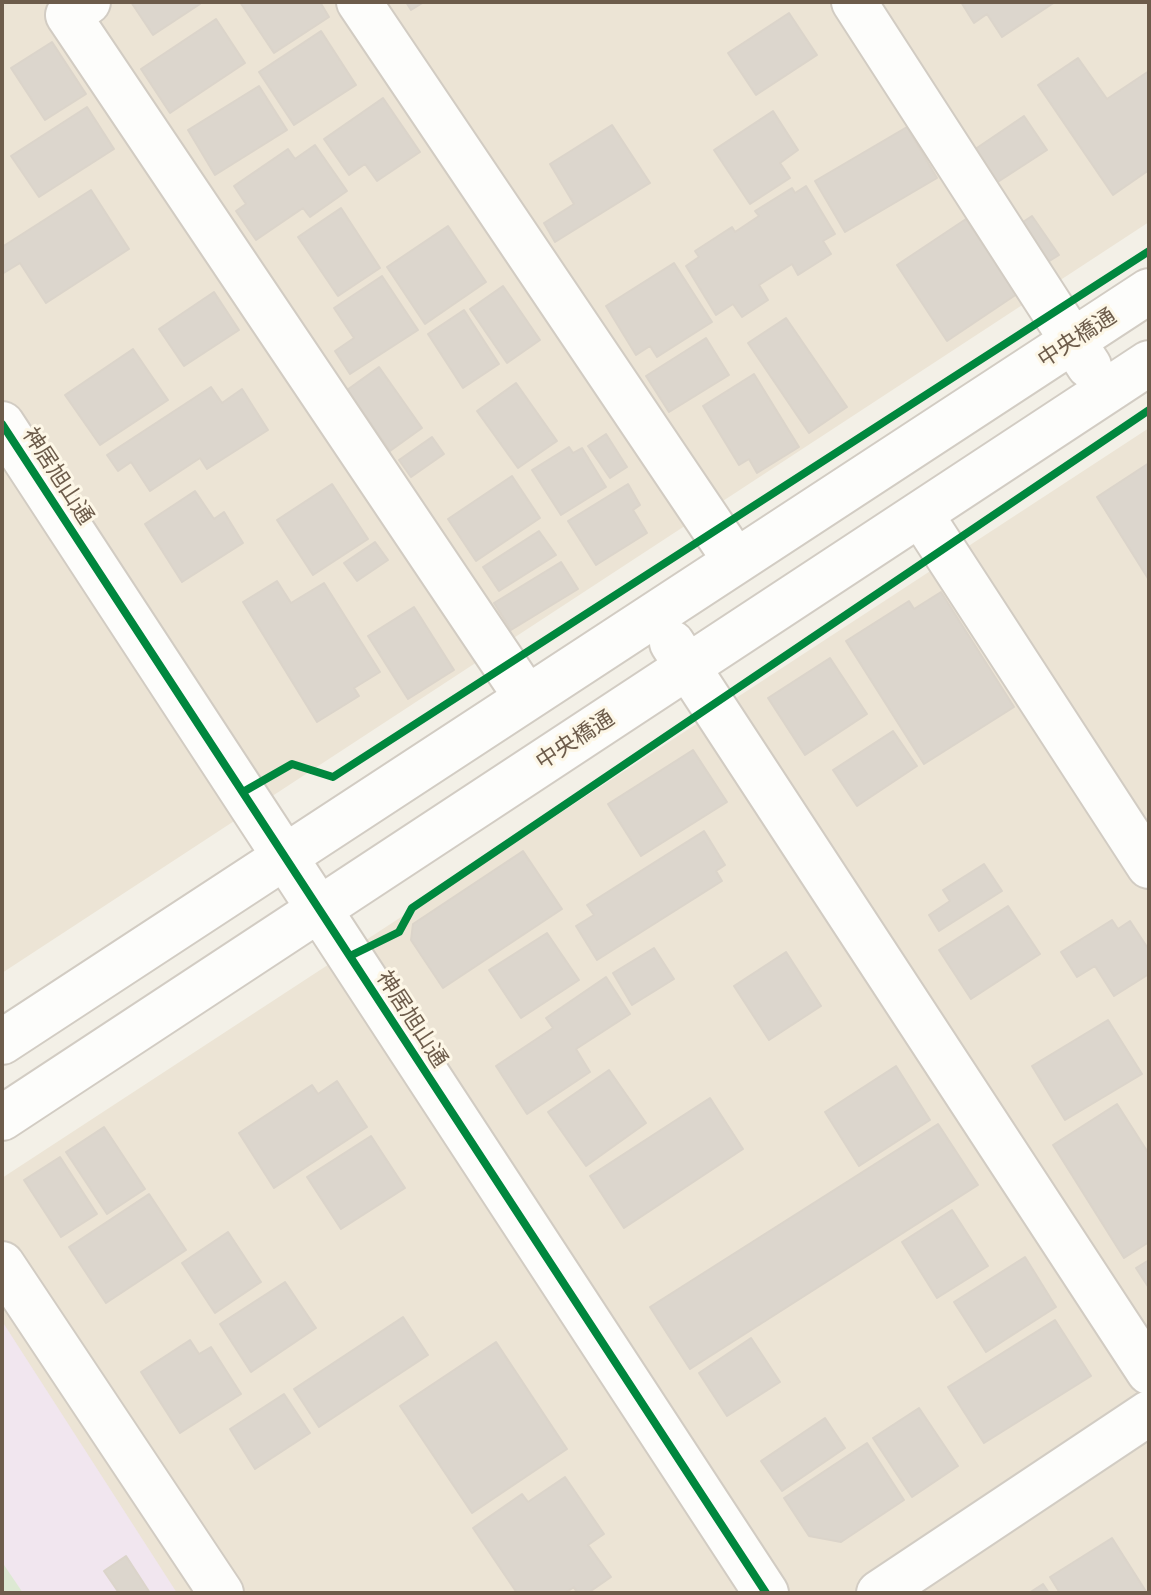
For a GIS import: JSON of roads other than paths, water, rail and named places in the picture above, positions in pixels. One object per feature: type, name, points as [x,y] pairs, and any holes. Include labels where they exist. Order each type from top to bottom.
[{"type":"street","points":[[88,2],[68,15],[527,698]]},
{"type":"street","points":[[359,2],[735,560]]},
{"type":"street","points":[[854,2],[1106,391]]},
{"type":"street","name":"中央橋通","points":[[2,1042],[1149,291]]},
{"type":"street","name":"中央橋通","points":[[6,1108],[320,909],[1149,363]]},
{"type":"street","name":"神居旭山通","points":[[2,424],[766,1593]]},
{"type":"street","points":[[921,515],[1149,866]]},
{"type":"street","points":[[653,614],[1149,1372]]},
{"type":"street","points":[[2,1264],[221,1593]]},
{"type":"street","points":[[879,1593],[1149,1413]]}]
